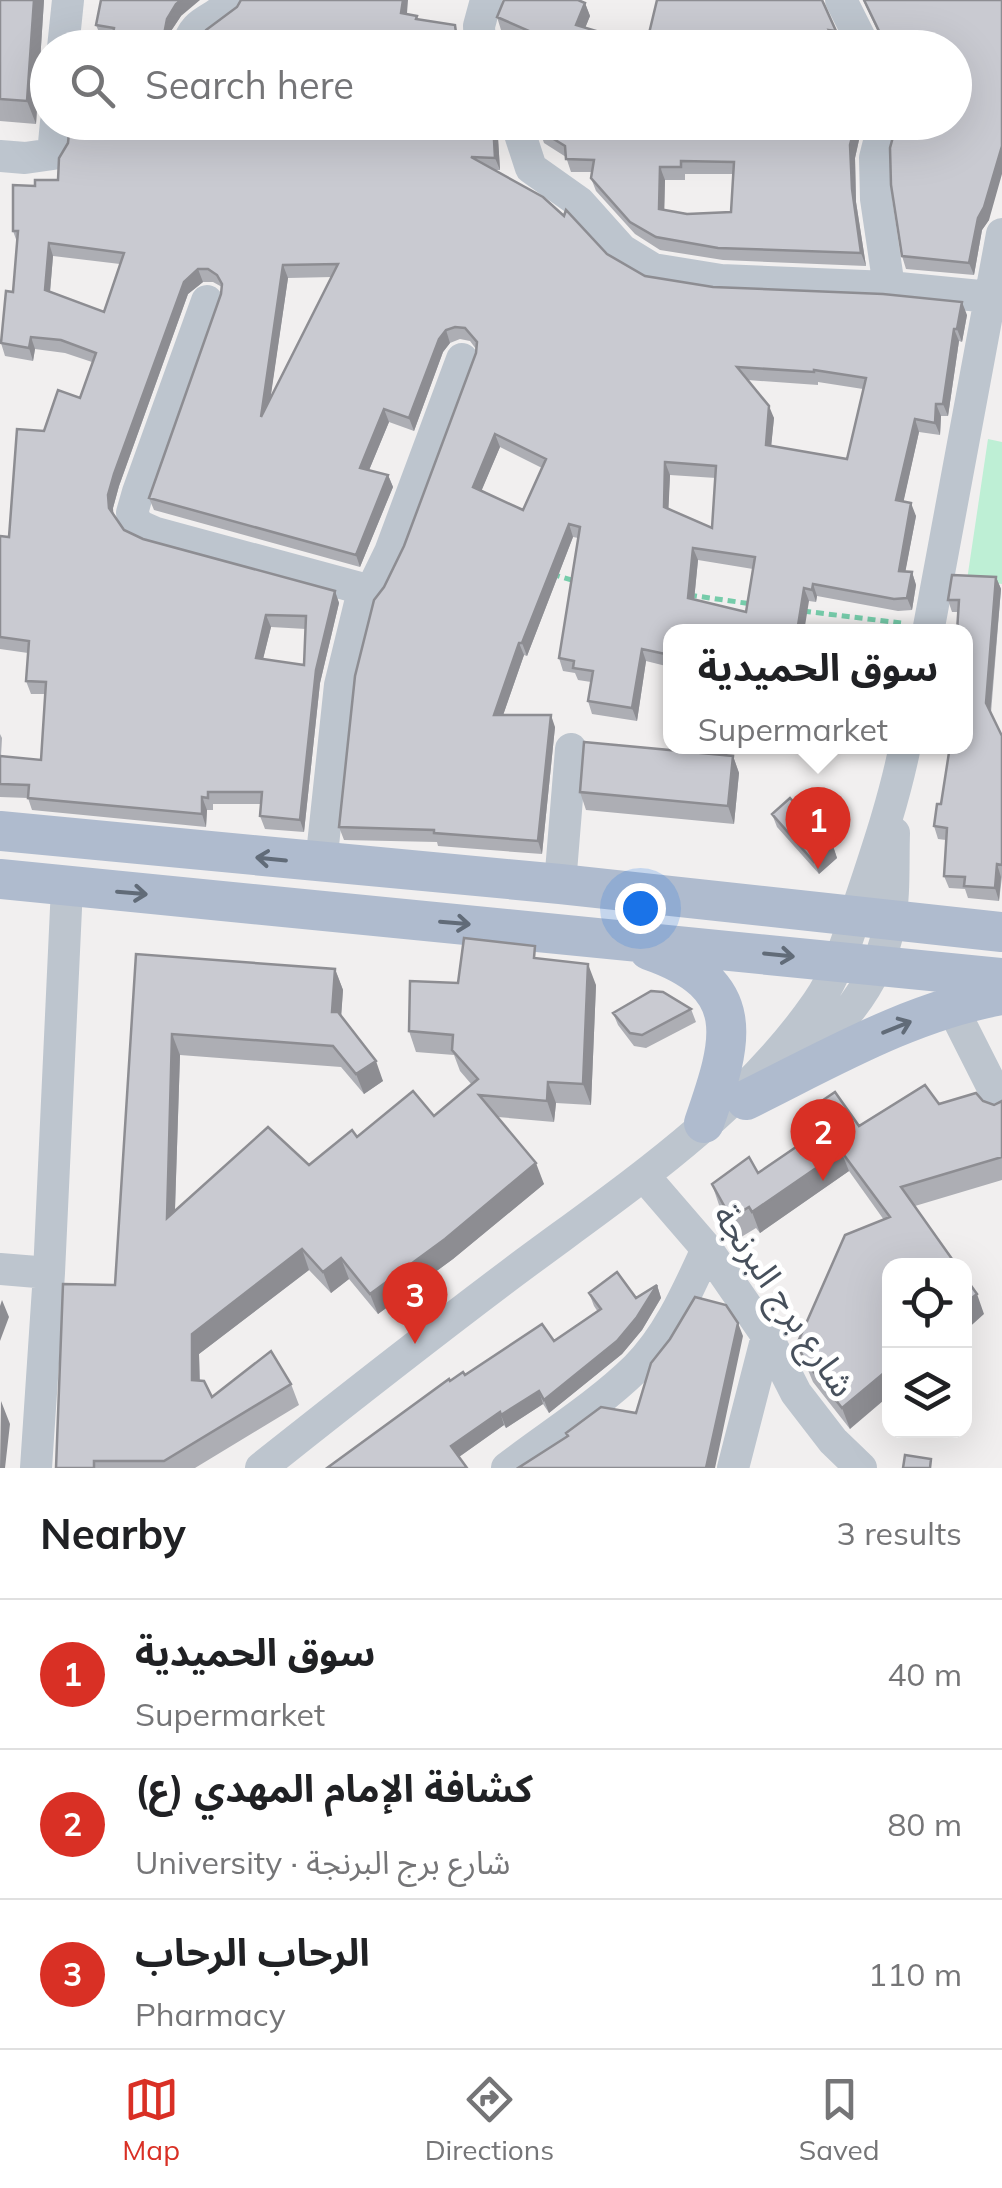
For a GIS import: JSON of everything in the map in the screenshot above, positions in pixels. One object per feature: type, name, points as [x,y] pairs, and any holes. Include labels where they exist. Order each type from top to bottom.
[{"type":"main road","points":[[0,832],[560,884],[1002,932]]},
{"type":"main road","points":[[0,879],[1002,978]]},
{"type":"main road","points":[[612,938],[692,969],[722,1006],[728,1028],[726,1055],[696,1131]]},
{"type":"main road","points":[[746,1100],[887,1031],[952,1007],[1002,995]]},
{"type":"street","points":[[65,30],[68,0]]},
{"type":"street","points":[[195,30],[231,0]]},
{"type":"street","points":[[479,30],[486,0]]},
{"type":"street","points":[[841,0],[856,30]]},
{"type":"street","points":[[0,156],[53,154],[54,140]]},
{"type":"street","points":[[522,140],[531,168],[580,202],[608,238],[653,270],[704,278],[990,296]]},
{"type":"street","points":[[880,140],[875,172],[889,287]]},
{"type":"street","points":[[929,624],[1002,234]]},
{"type":"street","points":[[206,301],[138,492],[132,513],[138,525],[156,534],[371,591]]},
{"type":"street","points":[[321,864],[340,685],[360,603],[371,591],[419,482],[462,359]]},
{"type":"street","points":[[560,884],[571,749]]},
{"type":"street","points":[[696,1131],[746,1100],[826,1037],[864,992],[858,963],[872,919],[903,754]]},
{"type":"street","points":[[36,1468],[67,887]]},
{"type":"street","points":[[260,1468],[644,1176],[743,1088],[804,1021],[825,991],[858,963]]},
{"type":"street","points":[[952,1007],[1002,1106]]},
{"type":"street","name":"شارع برج البرنجة","points":[[644,1176],[707,1249],[766,1336],[831,1455],[861,1468]]},
{"type":"street","points":[[507,1468],[584,1413],[638,1366],[677,1312],[707,1249]]},
{"type":"street","points":[[0,1269],[49,1274]]},
{"type":"street","points":[[734,1468],[766,1336]]},
{"type":"path","points":[[536,569],[593,587]]},
{"type":"path","points":[[680,594],[759,605]]},
{"type":"path","points":[[798,610],[894,624]]},
{"type":"green space","points":[[988,439],[1002,442],[1002,584],[967,580]]},
{"type":"building","points":[[0,0],[34,0],[27,101],[0,99]]},
{"type":"building","points":[[101,0],[181,0],[167,19],[165,30],[114,30],[96,25]]},
{"type":"building","points":[[241,0],[403,0],[401,13],[455,25],[456,30],[206,30]]},
{"type":"building","points":[[504,0],[578,0],[585,3],[576,25],[593,30],[527,30],[497,17]]},
{"type":"building","points":[[657,0],[822,0],[836,30],[650,30]]},
{"type":"building","points":[[864,0],[1002,0],[1002,146],[978,218],[969,263],[902,256],[891,185],[890,148],[892,140],[972,140],[972,30],[879,30]]},
{"type":"building","points":[[68,140],[494,140],[495,158],[471,157],[543,197],[564,216],[566,210],[607,254],[645,276],[713,287],[883,294],[962,302],[943,404],[936,404],[935,423],[915,419],[896,500],[911,503],[899,571],[912,572],[907,598],[813,584],[812,590],[804,588],[798,624],[663,624],[663,654],[642,649],[632,708],[588,701],[593,671],[573,668],[574,661],[559,658],[580,527],[569,524],[519,643],[494,715],[551,715],[538,841],[434,830],[339,827],[355,676],[374,600],[404,546],[477,342],[465,328],[446,330],[409,418],[384,409],[360,468],[388,475],[356,555],[149,498],[221,294],[222,284],[217,275],[208,269],[198,269],[184,282],[114,474],[109,508],[124,530],[143,539],[335,591],[316,670],[300,820],[260,816],[262,792],[208,792],[208,798],[202,797],[202,814],[28,798],[29,785],[0,784],[0,756],[41,760],[46,682],[26,681],[29,641],[0,637],[0,536],[9,537],[17,429],[44,431],[58,390],[80,398],[96,353],[61,340],[31,337],[29,348],[1,343],[6,291],[13,292],[18,231],[13,231],[13,185],[35,186],[35,180],[58,180],[59,158]],"holes":[[[49,243],[124,253],[104,312],[45,290]],[[338,264],[261,417],[283,265]],[[737,367],[814,370],[866,378],[847,459],[766,445],[769,406]],[[495,434],[546,459],[523,510],[473,487]],[[665,462],[716,466],[712,528],[664,507]],[[693,548],[755,557],[746,612],[688,598]],[[266,615],[306,616],[304,665],[256,658]]]},
{"type":"building","points":[[555,140],[851,140],[852,189],[861,253],[718,248],[656,237],[630,222],[591,178],[594,160],[566,159],[565,146]],"holes":[[[681,161],[734,162],[731,212],[687,214],[659,209],[660,167],[681,167]]]},
{"type":"building","points":[[952,575],[996,577],[986,703],[1002,736],[1002,865],[997,864],[995,888],[964,886],[965,877],[944,876],[947,828],[934,826],[949,754],[973,754],[973,624],[958,624],[959,600],[948,600]]},
{"type":"building","points":[[584,742],[663,749],[663,754],[733,756],[728,806],[580,792]]},
{"type":"building","points":[[790,798],[833,846],[814,862],[772,814]]},
{"type":"building","points":[[464,938],[535,946],[534,958],[588,964],[583,1084],[548,1082],[547,1101],[479,1095],[536,1163],[445,1239],[370,1294],[341,1258],[323,1272],[302,1249],[192,1334],[192,1380],[204,1381],[212,1397],[271,1351],[291,1384],[164,1461],[94,1461],[94,1468],[56,1468],[63,1284],[115,1285],[136,954],[335,969],[332,1012],[338,1012],[376,1061],[356,1074],[333,1046],[172,1034],[167,1218],[268,1127],[309,1165],[352,1130],[357,1137],[413,1091],[434,1116],[478,1079],[452,1050],[453,1035],[409,1031],[410,981],[458,983]]},
{"type":"building","points":[[651,991],[663,992],[691,1009],[642,1035],[630,1033],[613,1013]]},
{"type":"building","points":[[925,1085],[939,1104],[976,1093],[994,1105],[1002,1101],[1002,1157],[901,1187],[951,1258],[882,1258],[882,1375],[842,1408],[805,1361],[797,1344],[845,1235],[890,1217],[841,1151],[752,1212],[749,1207],[731,1218],[712,1184],[749,1157],[758,1173],[821,1130],[807,1111],[835,1092],[859,1126]]},
{"type":"building","points":[[617,1272],[636,1298],[657,1285],[637,1317],[617,1341],[544,1400],[539,1391],[451,1446],[467,1468],[327,1468],[449,1379],[463,1372],[465,1375],[542,1324],[554,1341],[601,1309],[589,1293]]},
{"type":"building","points":[[695,1297],[726,1305],[738,1323],[706,1468],[518,1468],[568,1436],[566,1433],[601,1407],[636,1413],[651,1363]]},
{"type":"building","points":[[905,1455],[931,1459],[930,1468],[903,1468]]},
{"type":"place","name":"سوق الحمیدیة","points":[[818,869]]},
{"type":"place","name":"كشافة الإمام المهدي (ع)","points":[[823,1181]]},
{"type":"place","name":"الرحاب الرحاب","points":[[415,1344]]}]
